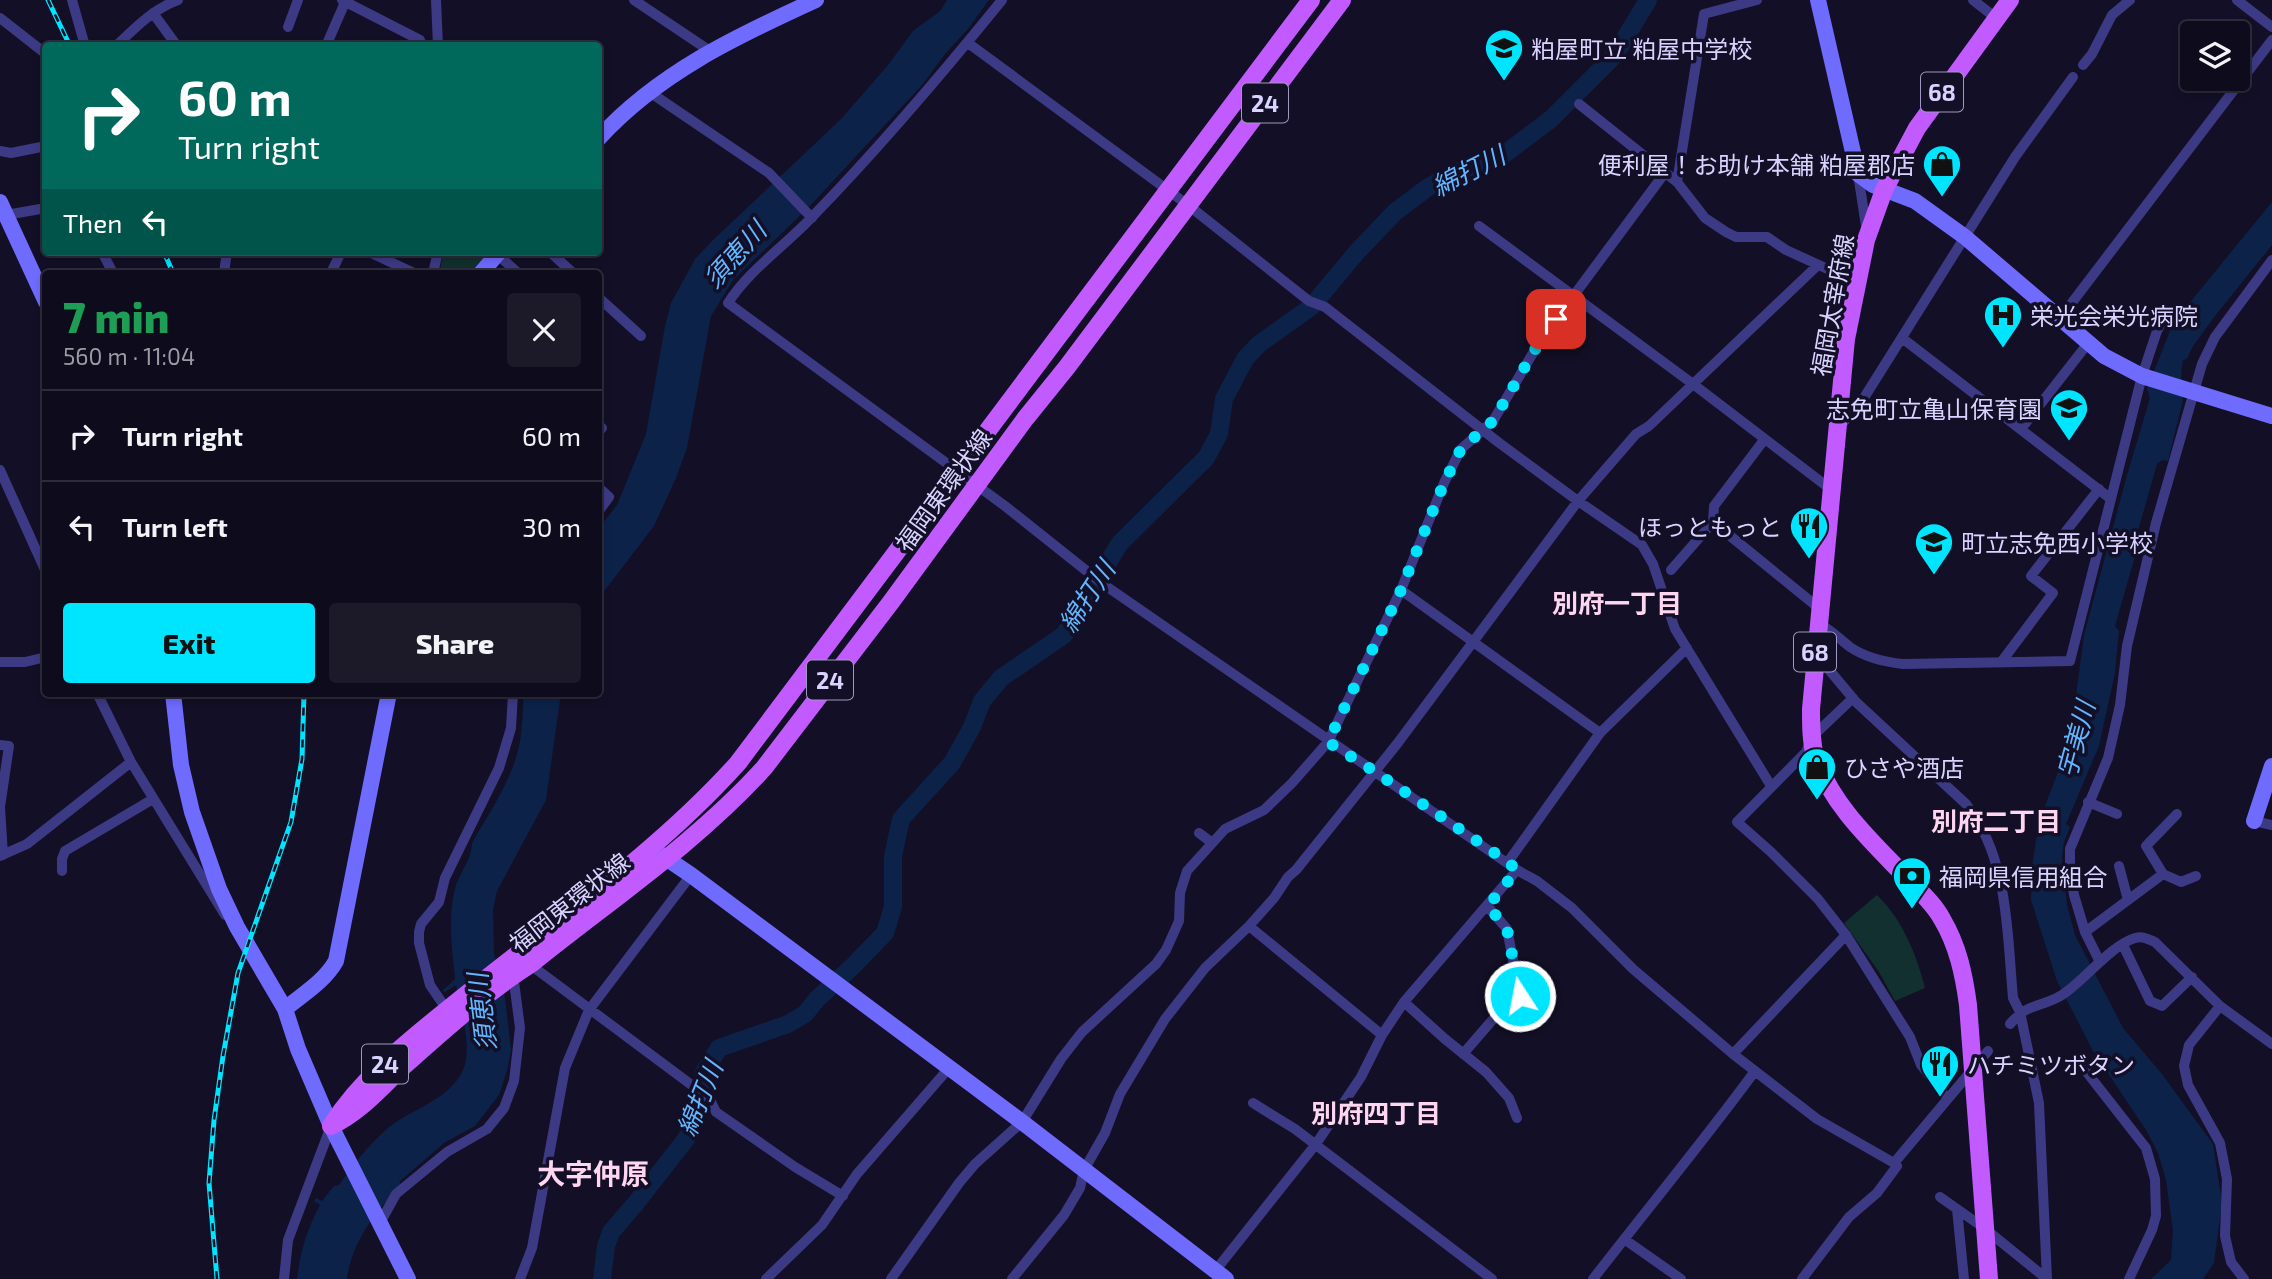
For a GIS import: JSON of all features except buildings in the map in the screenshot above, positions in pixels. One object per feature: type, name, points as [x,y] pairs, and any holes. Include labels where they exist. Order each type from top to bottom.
[{"type":"main road","name":"福岡東環状線","points":[[331,1126],[352,1116],[508,970],[531,964],[659,853],[738,763],[1311,0]]},
{"type":"main road","name":"福岡東環状線","points":[[331,1126],[346,1103],[398,1051],[446,1010],[508,970],[744,790],[764,768],[1342,0]]},
{"type":"main road","name":"福岡太宰府線","points":[[1989,1279],[1965,980],[1955,944],[1941,917],[1925,896],[1859,828],[1838,802],[1815,755],[1811,709],[1846,339],[1866,240],[1884,190],[1917,128],[2010,0]]},
{"type":"street","points":[[72,0],[84,42]]},
{"type":"street","points":[[120,42],[153,13],[178,0]]},
{"type":"street","points":[[288,27],[298,0]]},
{"type":"street","points":[[436,0],[438,42]]},
{"type":"street","points":[[634,0],[710,51]]},
{"type":"street","points":[[602,135],[649,92],[710,51],[816,0]]},
{"type":"street","points":[[1002,0],[968,43],[744,282],[728,303],[976,486],[1103,584],[1328,742],[1537,881],[1572,908],[1633,970],[1733,1054],[1817,1119],[1894,1163],[1897,1166],[1877,1193],[1849,1217],[1802,1279]]},
{"type":"street","points":[[1677,182],[1704,14],[1757,0]]},
{"type":"street","points":[[1818,0],[1858,174],[1866,216],[1866,240]]},
{"type":"street","points":[[1972,0],[1996,18]]},
{"type":"street","points":[[2083,65],[2092,54],[2112,15],[2130,0]]},
{"type":"street","points":[[2237,0],[2272,27]]},
{"type":"street","points":[[328,42],[344,1],[420,40]]},
{"type":"street","points":[[153,13],[174,42]]},
{"type":"street","points":[[0,18],[42,51]]},
{"type":"street","points":[[2061,317],[2272,40]]},
{"type":"street","points":[[968,43],[1188,205],[1309,301],[1325,307],[1577,501],[1642,545],[1653,564],[1675,629],[1771,786]]},
{"type":"street","points":[[1837,428],[1857,409],[2015,157],[2073,77]]},
{"type":"street","points":[[649,92],[769,173],[809,214]]},
{"type":"street","points":[[1579,104],[1677,182],[1705,218],[1726,232],[1736,237],[1767,237],[1786,250],[1856,282]]},
{"type":"street","points":[[0,151],[11,153],[42,147]]},
{"type":"street","points":[[891,1279],[959,1183],[975,1164],[1022,1122],[1054,1070],[1082,1032],[1156,964],[1166,950],[1179,921],[1181,893],[1187,871],[1225,829],[1264,810],[1328,742],[1401,590],[1449,471],[1461,449],[1493,421],[1540,341],[1664,174]]},
{"type":"street","points":[[1858,174],[1873,186],[1915,201],[1965,237],[2104,356],[2142,376],[2272,416]]},
{"type":"street","points":[[42,208],[2,211],[42,294]]},
{"type":"street","points":[[1479,226],[1833,491]]},
{"type":"street","points":[[484,270],[495,256]]},
{"type":"street","points":[[501,256],[515,270]]},
{"type":"street","points":[[554,256],[570,270]]},
{"type":"street","points":[[391,257],[410,270]]},
{"type":"street","points":[[2098,964],[2074,895],[2070,849],[2108,758],[2120,705],[2127,646],[2188,390],[2215,337],[2272,260]]},
{"type":"street","points":[[1013,1279],[1064,1215],[1080,1188],[1084,1170],[1105,1133],[1120,1094],[1165,1019],[1205,968],[1274,898],[1288,877],[1397,744],[1577,501],[1636,434],[1649,426],[1818,265]]},
{"type":"street","points":[[602,300],[641,336]]},
{"type":"street","points":[[1713,522],[1819,616],[1852,649],[1878,661],[1903,664],[2070,661],[2142,376],[2157,331],[2169,310]]},
{"type":"street","points":[[1902,338],[2111,499]]},
{"type":"street","points":[[2021,429],[2089,342]]},
{"type":"street","points":[[1671,570],[1713,522],[1714,506],[1764,440]]},
{"type":"street","points":[[0,470],[4,489],[42,564]]},
{"type":"street","points":[[2002,662],[2053,593],[2031,576],[2099,489]]},
{"type":"street","points":[[602,491],[609,497],[602,507]]},
{"type":"street","points":[[1401,590],[1600,733]]},
{"type":"street","points":[[1508,862],[1600,733],[1686,648]]},
{"type":"street","points":[[1815,653],[1853,698],[1966,804],[1976,816],[1995,862],[2004,894],[2013,998],[2020,1012],[2039,1103],[2047,1279]]},
{"type":"street","points":[[0,662],[24,662],[42,658]]},
{"type":"street","points":[[99,697],[131,762],[153,799],[223,913],[237,927]]},
{"type":"street","points":[[173,697],[181,765],[202,846],[237,927],[285,1009],[341,1148],[408,1279]]},
{"type":"street","points":[[285,1009],[322,981],[335,961],[388,697]]},
{"type":"street","points":[[446,1010],[430,985],[419,943],[419,932],[421,925],[439,902],[445,878],[499,768],[511,728],[513,697]]},
{"type":"street","points":[[1853,698],[1812,737],[1806,752],[1737,822],[1818,899],[1846,935],[1910,1037],[1921,1065],[1947,1098]]},
{"type":"street","points":[[0,745],[9,746],[0,807],[1,855],[27,844],[131,762]]},
{"type":"street","points":[[2272,766],[2254,821],[2272,825]]},
{"type":"street","points":[[62,871],[65,850],[153,799]]},
{"type":"street","points":[[2088,802],[2117,814]]},
{"type":"street","points":[[2177,814],[2146,846],[2163,874],[2181,882],[2196,876]]},
{"type":"street","points":[[1199,833],[1211,842]]},
{"type":"street","points":[[187,854],[202,846]]},
{"type":"street","points":[[659,853],[1022,1122],[1217,1276],[1316,1144],[1361,1077],[1382,1035],[1404,1002],[1517,870]]},
{"type":"street","points":[[2119,866],[2127,900]]},
{"type":"street","points":[[2085,932],[2163,874]]},
{"type":"street","points":[[520,1279],[532,1248],[565,1068],[589,1010],[691,875]]},
{"type":"street","points":[[1463,1054],[1495,1017],[1520,996],[1507,929],[1488,906]]},
{"type":"street","points":[[1249,926],[1382,1035]]},
{"type":"street","points":[[1733,1054],[1846,935]]},
{"type":"street","points":[[2010,1024],[2020,1012],[2061,996],[2123,945],[2137,937],[2146,937],[2155,942],[2220,1006],[2272,1044]]},
{"type":"street","points":[[2123,945],[2150,1001],[2162,1006],[2192,977]]},
{"type":"street","points":[[531,964],[709,1098],[716,1112],[795,1167],[843,1196]]},
{"type":"street","points":[[378,1217],[396,1194],[447,1152],[487,1129],[504,1108],[514,1081],[520,1028],[508,970]]},
{"type":"street","points":[[1404,1002],[1486,1072],[1509,1098],[1517,1118]]},
{"type":"street","points":[[2220,1006],[2189,1045],[2184,1066],[2188,1085],[2220,1143],[2227,1179],[2225,1236],[2231,1262],[2244,1279]]},
{"type":"street","points":[[1894,1163],[1988,1051]]},
{"type":"street","points":[[2078,1061],[2146,1149],[2155,1179],[2156,1216],[2129,1279]]},
{"type":"street","points":[[766,1279],[822,1225],[857,1174],[948,1068]]},
{"type":"street","points":[[1593,1279],[1694,1153],[1755,1071]]},
{"type":"street","points":[[1253,1103],[1316,1144],[1492,1279]]},
{"type":"street","points":[[284,1279],[288,1240],[331,1126]]},
{"type":"street","points":[[1940,1197],[1984,1228],[2047,1279]]},
{"type":"street","points":[[1957,1209],[1964,1279]]},
{"type":"street","points":[[1624,1239],[1681,1279]]},
{"type":"green space","points":[[443,256],[485,256],[473,270],[440,270]]},
{"type":"green space","points":[[1877,895],[1894,915],[1907,938],[1925,988],[1895,1001],[1879,972],[1844,923]]},
{"type":"water","name":"須恵川","points":[[947,0],[989,0],[923,84],[809,207],[733,280],[711,316],[687,448],[676,478],[654,526],[602,594],[602,524],[617,505],[646,434],[671,303],[695,259],[842,118],[888,65],[913,31],[940,11]]},
{"type":"water","name":"宇美川","points":[[2272,202],[2272,245],[2215,316],[2187,359],[2183,360],[2183,400],[2168,461],[2162,460],[2157,464],[2136,538],[2138,546],[2115,626],[2119,631],[2115,673],[2099,746],[2066,824],[2070,827],[2062,858],[2067,905],[2075,935],[2123,1028],[2162,1074],[2213,1144],[2222,1203],[2214,1263],[2203,1279],[2151,1279],[2171,1260],[2173,1231],[2166,1180],[2158,1153],[2146,1130],[2093,1051],[2057,981],[2031,900],[2032,866],[2039,822],[2070,740],[2084,635],[2150,398],[2147,389],[2173,323]]},
{"type":"water","name":"須恵川","points":[[524,697],[560,697],[546,800],[497,891],[493,910],[494,953],[505,998],[511,1050],[499,1095],[475,1126],[444,1143],[399,1182],[402,1185],[374,1216],[360,1239],[347,1279],[297,1279],[305,1241],[320,1205],[314,1201],[316,1198],[322,1201],[334,1186],[339,1185],[368,1148],[388,1128],[453,1086],[465,1064],[466,1035],[456,985],[445,992],[442,991],[455,979],[451,932],[453,896],[472,843],[513,766],[520,739]]},
{"type":"waterway","name":"綿打川","points":[[602,1279],[606,1246],[611,1232],[686,1139],[695,1119],[704,1072],[719,1048],[788,1024],[805,1014],[885,933],[893,907],[893,856],[901,819],[952,763],[972,727],[982,701],[1001,678],[1064,635],[1120,543],[1206,458],[1219,434],[1224,399],[1245,359],[1259,344],[1311,307],[1395,212],[1451,174],[1502,156],[1551,119],[1615,55],[1648,0]]},
{"type":"railway","points":[[48,0],[68,42]]},
{"type":"railway","points":[[166,256],[172,270]]},
{"type":"railway","points":[[217,1279],[209,1183],[223,1056],[238,973],[291,822],[302,759],[304,697]]},
{"type":"place","name":"粕屋町立 粕屋中学校","points":[[1504,82]]},
{"type":"place","name":"便利屋！お助け本舗 粕屋郡店","points":[[1942,198]]},
{"type":"place","name":"栄光会栄光病院","points":[[2003,349]]},
{"type":"place","name":"志免町立亀山保育園","points":[[2069,442]]},
{"type":"place","name":"ほっともっと","points":[[1809,560]]},
{"type":"place","name":"町立志免西小学校","points":[[1934,576]]},
{"type":"place","name":"ひさや酒店","points":[[1817,801]]},
{"type":"place","name":"福岡県信用組合","points":[[1912,910]]},
{"type":"place","name":"ハチミツボタン","points":[[1940,1098]]},
{"type":"district","name":"別府一丁目","points":[[1617,602]]},
{"type":"district","name":"別府二丁目","points":[[1996,820]]},
{"type":"district","name":"別府四丁目","points":[[1376,1112]]},
{"type":"district","name":"大字仲原","points":[[593,1173]]},
{"type":"route","points":[[1520,996],[1507,929],[1488,906],[1517,870],[1328,742],[1401,590],[1449,471],[1461,449],[1493,421],[1556,319]]}]
